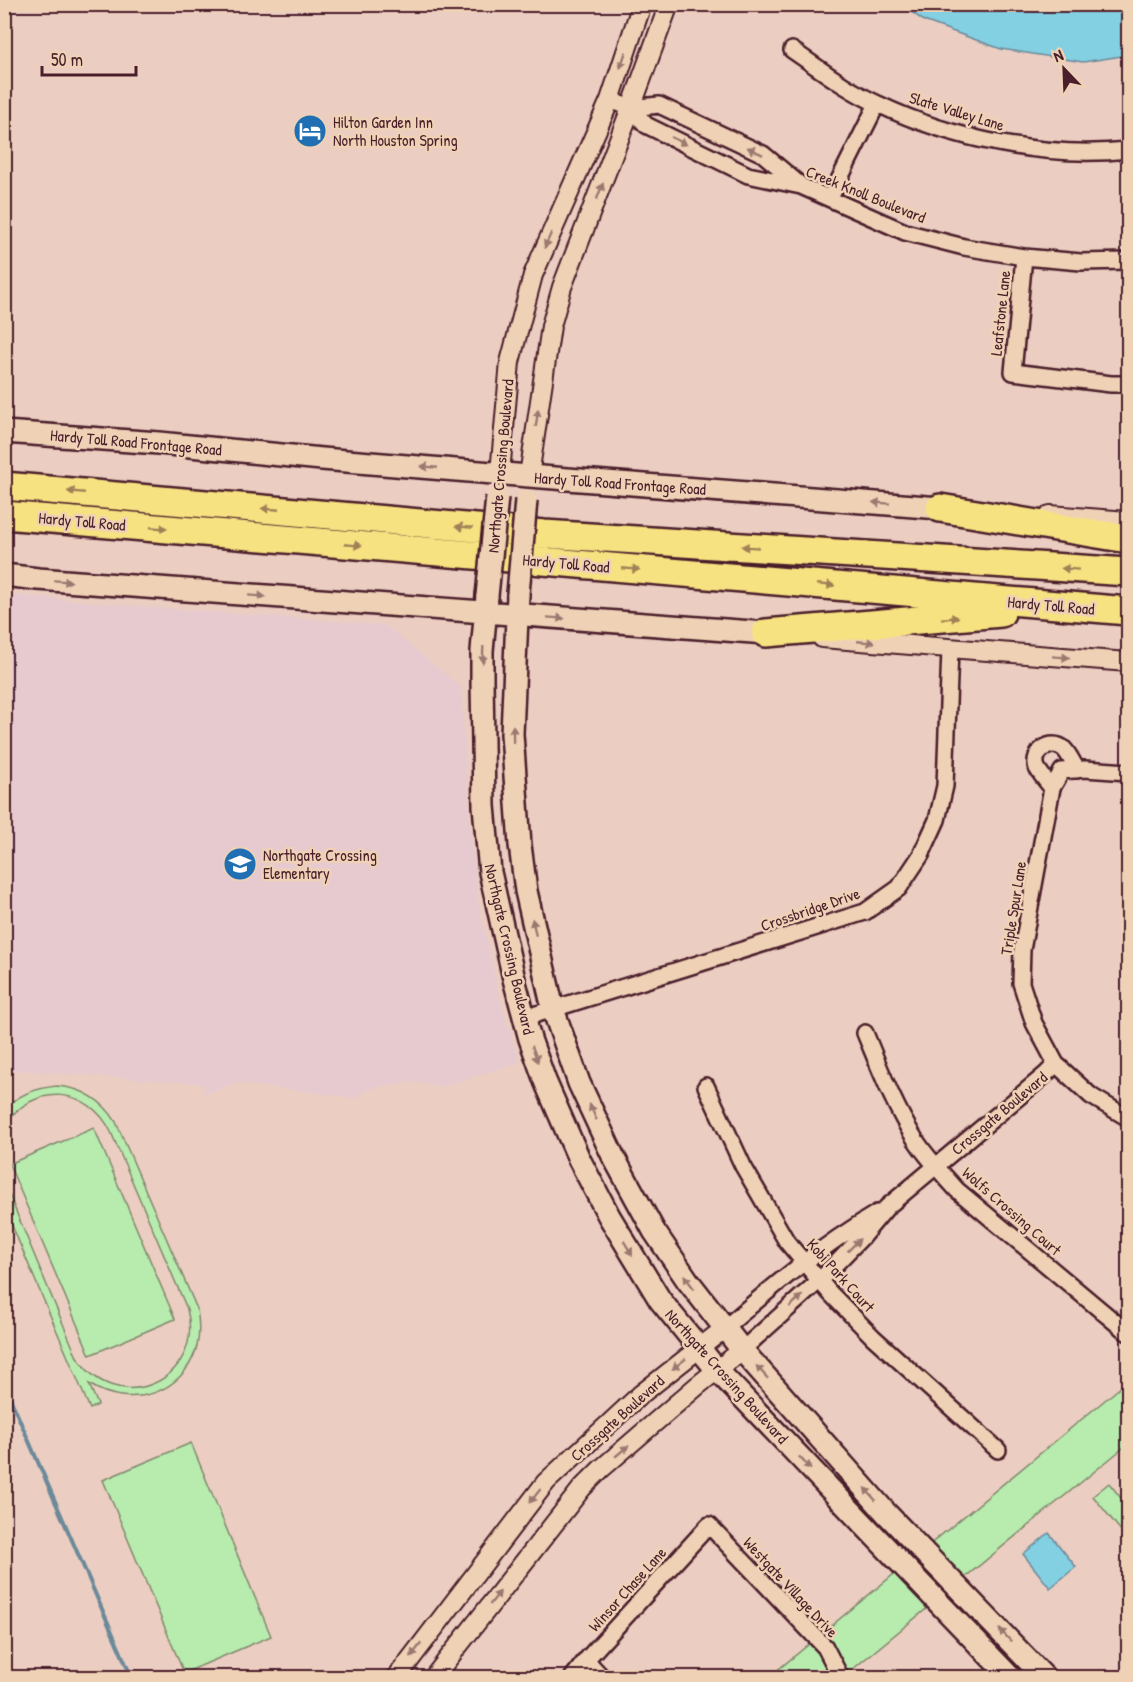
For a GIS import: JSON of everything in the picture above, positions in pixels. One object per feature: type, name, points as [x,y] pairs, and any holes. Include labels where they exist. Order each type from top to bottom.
[{"type":"highway","name":"Hardy Toll Road","points":[[4,486],[544,534],[1128,572]]},
{"type":"highway","points":[[940,508],[1128,538]]},
{"type":"highway","name":"Hardy Toll Road","points":[[4,515],[1128,611]]},
{"type":"highway","points":[[766,633],[1076,607]]},
{"type":"main road","name":"Hardy Toll Road Frontage Road","points":[[4,432],[940,508]]},
{"type":"main road","name":"Northgate Crossing Boulevard","points":[[500,473],[486,605],[482,670],[484,806],[490,872],[524,1018],[561,1120],[609,1216],[660,1300],[717,1370],[1011,1677]]},
{"type":"main road","name":"Northgate Crossing Boulevard","points":[[529,476],[518,594],[512,734],[517,806],[526,891],[553,1009],[579,1083],[613,1156],[654,1231],[724,1328],[887,1514],[1045,1677]]},
{"type":"main road","points":[[4,575],[38,579],[486,605],[517,615],[766,633]]},
{"type":"main road","points":[[484,806],[517,806]]},
{"type":"main road","points":[[609,1216],[636,1200]]},
{"type":"main road","points":[[870,1531],[887,1514]]},
{"type":"street","name":"Northgate Crossing Boulevard","points":[[500,473],[510,362],[533,275],[610,100],[642,4]]},
{"type":"street","name":"Northgate Crossing Boulevard","points":[[529,476],[551,326],[562,287],[669,4]]},
{"type":"street","name":"Slate Valley Lane","points":[[792,50],[834,80],[878,104],[956,133],[1008,145],[1065,152],[1128,150]]},
{"type":"street","name":"Creek Knoll Boulevard","points":[[610,100],[631,108],[646,125],[748,175],[801,186],[904,232],[964,247],[1024,257],[1081,262],[1128,261]]},
{"type":"street","points":[[830,198],[878,104]]},
{"type":"street","points":[[631,108],[659,105],[763,154],[801,186]]},
{"type":"street","name":"Leafstone Lane","points":[[1024,257],[1012,372],[1128,384]]},
{"type":"street","points":[[533,275],[562,287]]},
{"type":"street","name":"Hardy Toll Road Frontage Road","points":[[940,508],[1128,521]]},
{"type":"street","points":[[766,633],[1128,662]]},
{"type":"street","name":"Crossbridge Drive","points":[[524,1018],[865,912],[899,888],[921,855],[937,820],[945,786],[950,649]]},
{"type":"street","points":[[1052,788],[1036,765],[1041,750],[1050,745],[1065,750],[1070,771],[1085,769],[1128,772]]},
{"type":"street","name":"Triple Spur Lane","points":[[1070,771],[1052,788],[1022,950],[1021,983],[1034,1023],[1056,1064],[1091,1096],[1128,1119]]},
{"type":"street","name":"Wolfs Crossing Court","points":[[864,1033],[893,1100],[916,1140],[957,1190],[1128,1333]]},
{"type":"street","name":"Crossgate Boulevard","points":[[396,1677],[546,1482],[640,1395],[804,1261],[887,1207],[1056,1064]]},
{"type":"street","name":"Kobi Park Court","points":[[706,1086],[743,1166],[788,1242],[830,1293],[873,1337],[998,1450]]},
{"type":"street","name":"Crossgate Boulevard","points":[[433,1677],[582,1488],[601,1469],[742,1350],[820,1280],[861,1238],[887,1207]]},
{"type":"street","points":[[560,1469],[582,1488]]},
{"type":"street","name":"Winsor Chase Lane","points":[[572,1677],[709,1525]]},
{"type":"street","name":"Westgate Village Drive","points":[[709,1525],[825,1647],[841,1677]]},
{"type":"street","points":[[445,1613],[467,1634]]},
{"type":"street","points":[[586,1660],[603,1677]]},
{"type":"shaded area","name":"Northgate Crossing Elementary","points":[[5,594],[385,625],[461,687],[470,824],[479,904],[499,995],[520,1062],[441,1087],[413,1082],[374,1088],[355,1098],[235,1083],[210,1093],[203,1093],[204,1084],[16,1070],[5,1074]]},
{"type":"green space","points":[[57,1086],[75,1089],[91,1096],[105,1107],[116,1122],[197,1309],[198,1318],[197,1346],[190,1363],[180,1376],[168,1386],[153,1393],[137,1396],[121,1396],[105,1392],[89,1384],[98,1405],[90,1409],[5,1209],[5,1185],[76,1355],[92,1375],[112,1386],[133,1388],[153,1384],[170,1373],[183,1356],[189,1335],[187,1309],[111,1132],[101,1117],[89,1106],[75,1098],[61,1095],[45,1096],[31,1101],[5,1124],[5,1109],[16,1099],[35,1090]]},
{"type":"green space","points":[[94,1128],[175,1319],[90,1355],[9,1164]]},
{"type":"green space","points":[[1128,1381],[1128,1444],[843,1677],[768,1678]]},
{"type":"green space","points":[[191,1443],[271,1636],[184,1673],[103,1480]]},
{"type":"green space","points":[[1109,1483],[1128,1507],[1128,1527],[1122,1532],[1093,1496]]},
{"type":"water","points":[[902,5],[1128,5],[1128,55],[1083,62],[1001,49],[924,21]]},
{"type":"water","points":[[1049,1533],[1076,1567],[1050,1588],[1023,1554]]},
{"type":"waterway","points":[[4,1384],[132,1678]]},
{"type":"place","name":"Hilton Garden Inn North Houston Spring","points":[[310,131]]},
{"type":"place","name":"Northgate Crossing Elementary","points":[[240,864]]}]
